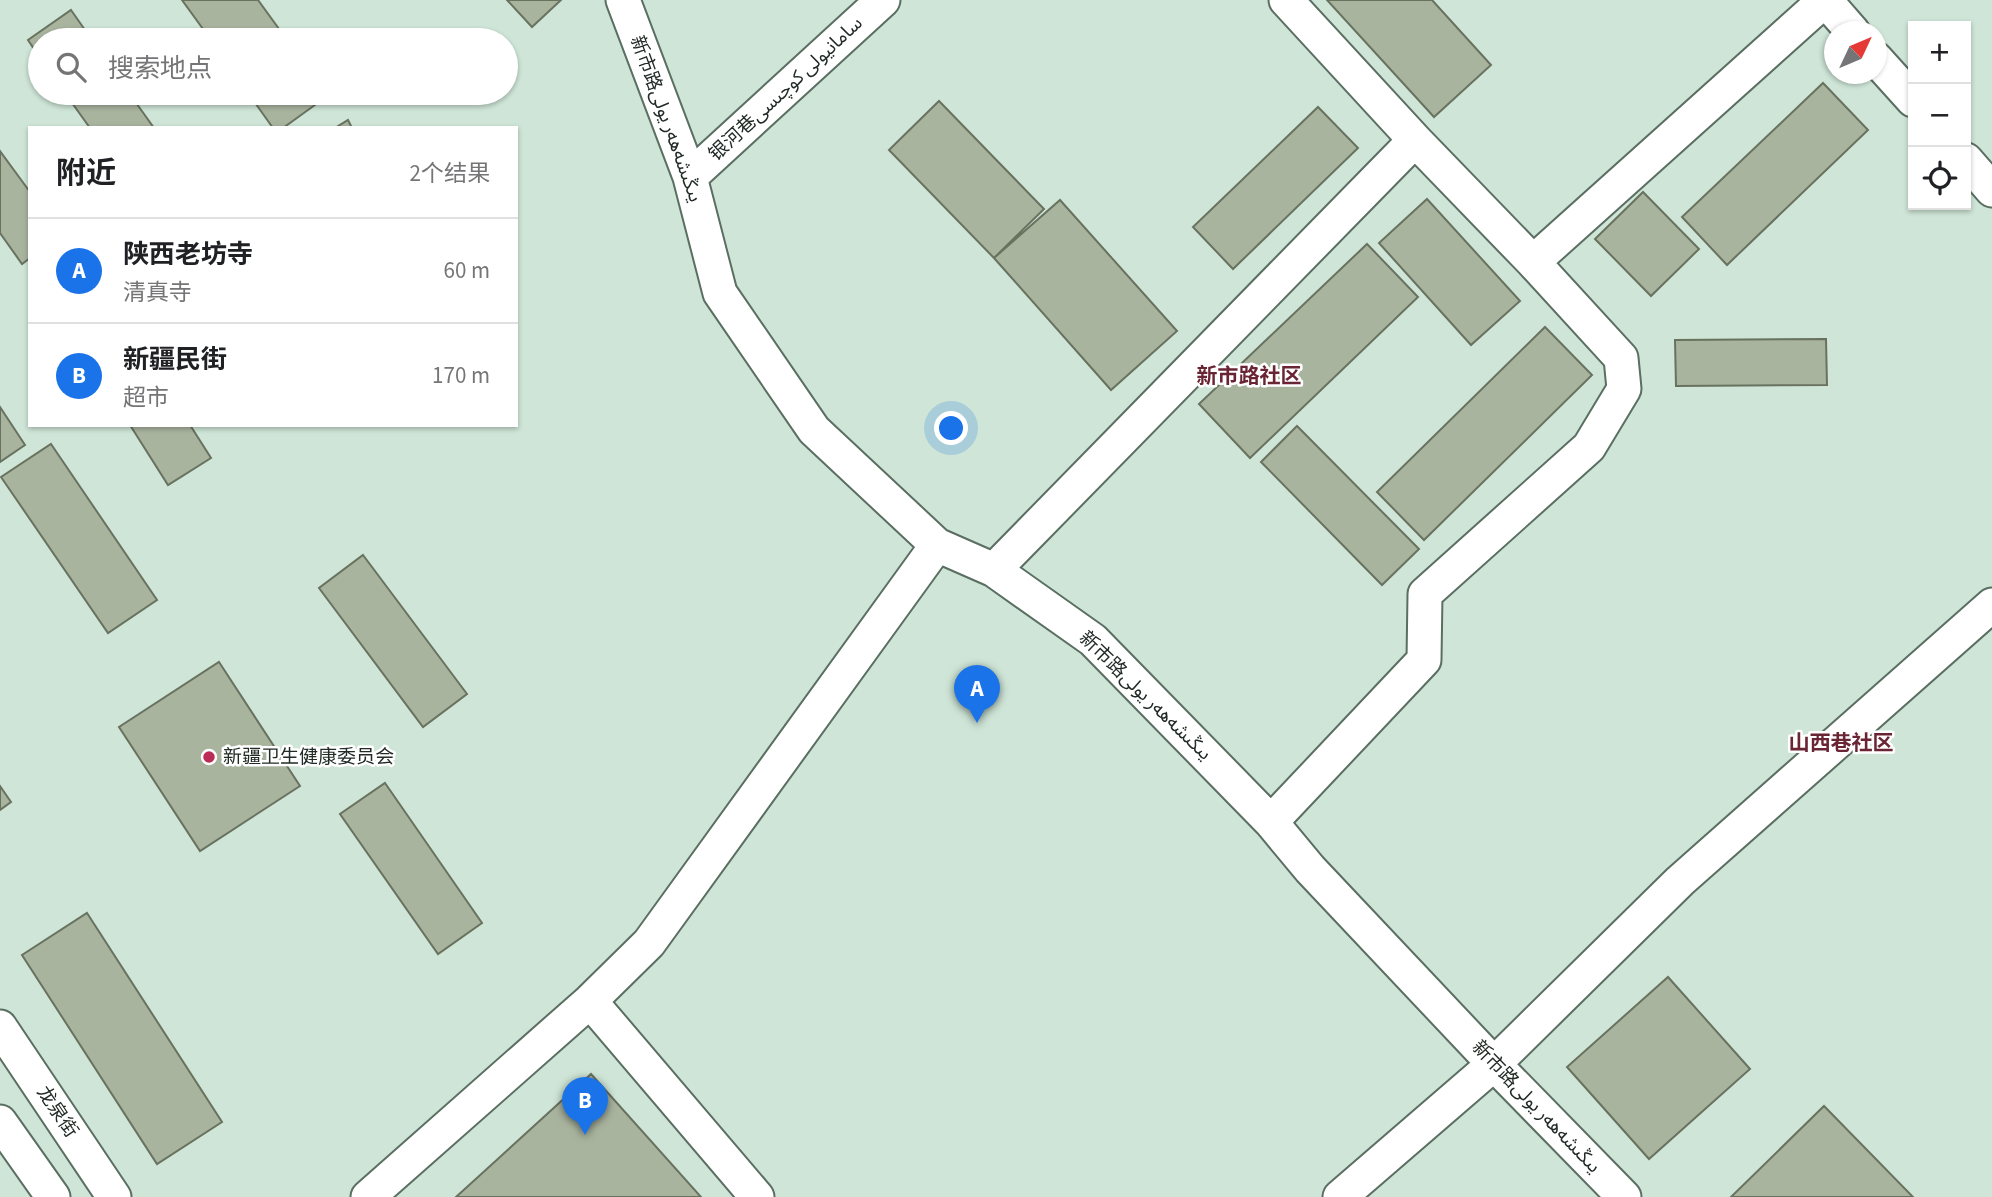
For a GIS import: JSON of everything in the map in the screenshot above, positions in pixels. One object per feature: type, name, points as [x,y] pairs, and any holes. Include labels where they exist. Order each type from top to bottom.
[{"type":"street","name":"新市路يىڭىشەھەر يولى","points":[[623,0],[690,177],[720,293],[814,430],[937,545],[994,569],[1093,640],[1271,822],[1310,869],[1624,1197]]},
{"type":"street","name":"银河巷سامانيولى كوچىسى","points":[[690,177],[883,0]]},
{"type":"street","points":[[1271,822],[1424,660],[1426,594],[1589,447],[1624,389],[1621,358],[1533,262],[1429,158],[1286,0]]},
{"type":"street","points":[[1533,262],[1825,0],[1843,21]]},
{"type":"street","points":[[1887,70],[1908,94]]},
{"type":"street","points":[[994,569],[1415,140]]},
{"type":"street","points":[[1971,166],[1992,190]]},
{"type":"street","points":[[368,1197],[590,1001],[649,943],[937,545]]},
{"type":"street","points":[[1340,1197],[1494,1064],[1680,881],[1992,605]]},
{"type":"street","points":[[590,1001],[757,1197]]},
{"type":"street","name":"龙泉街","points":[[0,1027],[114,1197]]},
{"type":"street","points":[[0,1122],[53,1197]]},
{"type":"building","points":[[182,0],[258,0],[278,28],[202,28]]},
{"type":"building","points":[[507,0],[561,0],[532,27]]},
{"type":"building","points":[[1327,0],[1432,0],[1491,65],[1434,117]]},
{"type":"building","points":[[71,10],[84,28],[45,28]]},
{"type":"building","points":[[1823,83],[1868,130],[1727,265],[1682,217]]},
{"type":"building","points":[[939,101],[1044,209],[994,258],[889,150]]},
{"type":"building","points":[[74,105],[138,105],[153,126],[89,126]]},
{"type":"building","points":[[257,105],[315,105],[286,126],[272,126]]},
{"type":"building","points":[[1318,107],[1358,148],[1233,269],[1193,227]]},
{"type":"building","points":[[348,120],[351,126],[338,126]]},
{"type":"building","points":[[0,151],[28,189],[28,260],[22,264],[0,233]]},
{"type":"building","points":[[1643,192],[1699,249],[1651,296],[1595,239]]},
{"type":"building","points":[[1427,199],[1520,301],[1471,345],[1379,243]]},
{"type":"building","points":[[1060,200],[1177,331],[1111,390],[994,258]]},
{"type":"building","points":[[1367,244],[1418,297],[1250,458],[1199,404]]},
{"type":"building","points":[[1545,327],[1592,375],[1424,540],[1377,492]]},
{"type":"building","points":[[1826,339],[1827,385],[1676,386],[1675,340]]},
{"type":"building","points":[[0,407],[25,445],[0,462]]},
{"type":"building","points":[[1297,426],[1419,549],[1382,585],[1261,462]]},
{"type":"building","points":[[131,427],[191,427],[211,458],[168,485]]},
{"type":"building","points":[[51,444],[157,600],[108,633],[1,477]]},
{"type":"building","points":[[363,555],[467,694],[423,727],[319,588]]},
{"type":"building","name":"新疆卫生健康委员会","points":[[219,662],[300,786],[200,851],[119,727]]},
{"type":"building","points":[[385,783],[482,923],[438,954],[340,814]]},
{"type":"building","points":[[0,786],[11,802],[0,810]]},
{"type":"building","points":[[87,913],[222,1122],[157,1164],[22,955]]},
{"type":"building","points":[[1668,977],[1750,1069],[1649,1159],[1567,1067]]},
{"type":"building","points":[[591,1074],[701,1197],[456,1197]]},
{"type":"building","points":[[1824,1106],[1913,1197],[1731,1197]]},
{"type":"place","name":"陕西老坊寺","points":[[977,723]]},
{"type":"place","name":"新疆卫生健康委员会","points":[[209,757]]},
{"type":"place","name":"新疆民街","points":[[585,1135]]},
{"type":"district","name":"新市路社区","points":[[1249,376]]},
{"type":"district","name":"山西巷社区","points":[[1841,743]]}]
